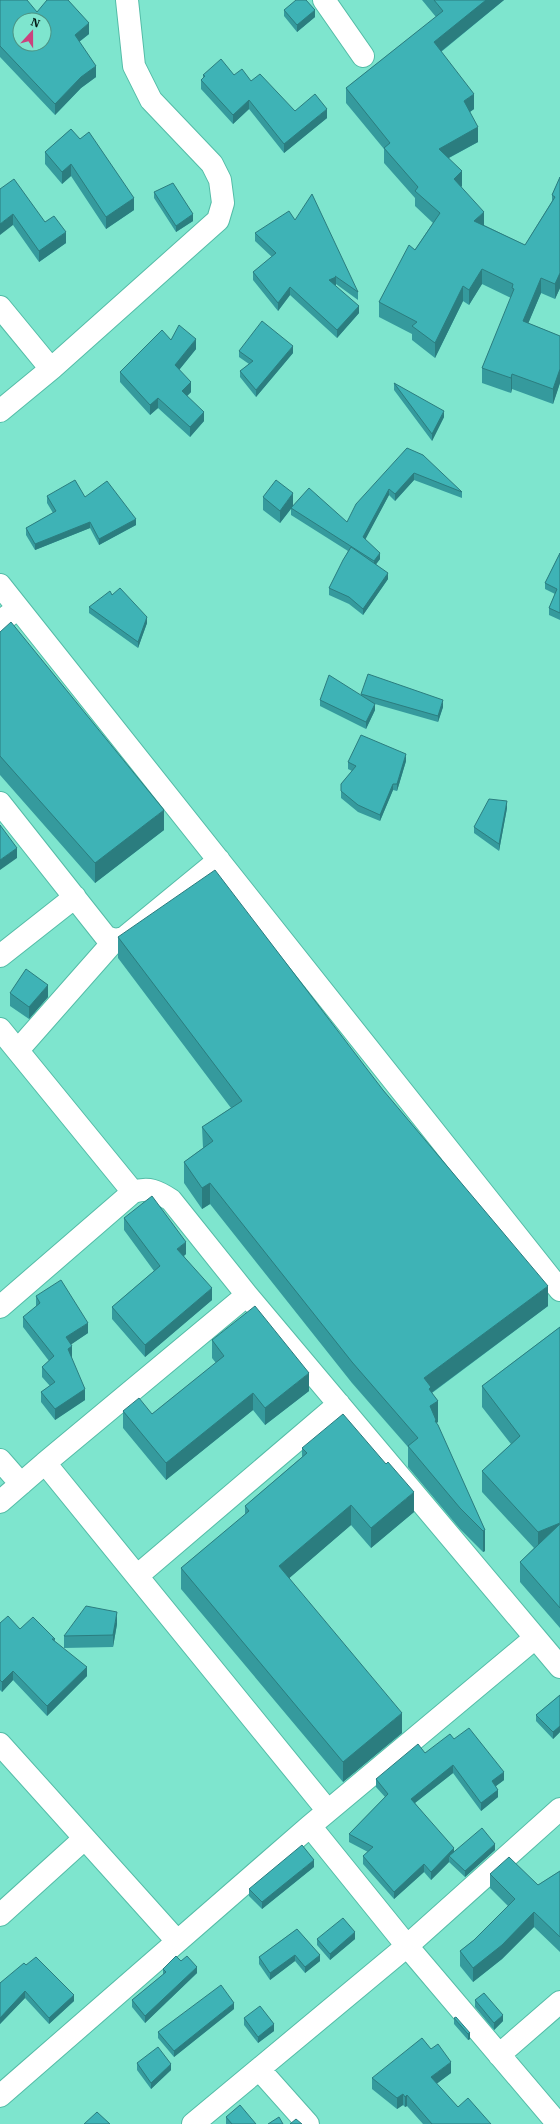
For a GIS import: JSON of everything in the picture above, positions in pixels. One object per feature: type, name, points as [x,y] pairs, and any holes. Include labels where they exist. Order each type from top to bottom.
[{"type":"street","points":[[0,411],[51,369],[218,220],[223,203],[220,180],[212,164],[151,100],[134,66],[127,0]]},
{"type":"street","points":[[324,0],[363,56]]},
{"type":"street","points":[[0,307],[51,369]]},
{"type":"street","points":[[0,584],[560,1290]]},
{"type":"street","points":[[0,622],[18,608]]},
{"type":"street","points":[[0,803],[106,936],[115,940]]},
{"type":"street","points":[[18,1050],[115,940],[124,938],[218,860]]},
{"type":"street","points":[[0,956],[75,897]]},
{"type":"street","points":[[0,1029],[133,1192]]},
{"type":"street","points":[[0,1308],[133,1192],[144,1189],[157,1191],[171,1200],[247,1295],[560,1667]]},
{"type":"street","points":[[0,1502],[247,1295]]},
{"type":"street","points":[[137,1576],[339,1404]]},
{"type":"street","points":[[0,1460],[21,1484]]},
{"type":"street","points":[[45,1463],[328,1811]]},
{"type":"street","points":[[0,2096],[310,1826],[535,1638]]},
{"type":"street","points":[[0,1744],[177,1941]]},
{"type":"street","points":[[193,2124],[407,1946],[560,1809]]},
{"type":"street","points":[[310,1826],[407,1946],[558,2124]]},
{"type":"street","points":[[0,1915],[84,1838]]},
{"type":"street","points":[[499,2055],[560,2002]]},
{"type":"street","points":[[259,2069],[308,2124]]},
{"type":"building","points":[[0,0],[27,0],[37,12],[47,0],[68,0],[89,23],[75,35],[96,66],[81,77],[55,104],[0,46]]},
{"type":"building","points":[[296,0],[306,0],[315,10],[297,25],[284,10]]},
{"type":"building","points":[[434,0],[486,0],[434,42],[474,94],[464,101],[478,127],[439,149],[462,171],[454,179],[484,212],[474,221],[525,245],[555,197],[552,195],[560,177],[560,273],[555,284],[541,278],[523,321],[560,336],[560,369],[553,389],[512,374],[511,378],[482,368],[514,289],[512,288],[513,284],[482,269],[469,290],[463,286],[435,343],[412,326],[417,322],[379,302],[409,245],[415,250],[440,213],[415,191],[418,187],[384,148],[390,143],[346,88],[443,11]]},
{"type":"building","points":[[221,59],[234,75],[242,69],[251,81],[260,74],[295,111],[315,94],[327,109],[284,144],[249,100],[233,115],[201,80],[205,76],[203,75]]},
{"type":"building","points":[[71,129],[80,139],[89,132],[134,198],[106,217],[71,164],[62,172],[45,152]]},
{"type":"building","points":[[14,179],[45,222],[54,216],[66,232],[39,251],[13,214],[0,224],[0,189]]},
{"type":"building","points":[[173,183],[193,214],[176,226],[154,192]]},
{"type":"building","points":[[312,194],[358,292],[335,276],[336,277],[329,280],[359,306],[337,330],[290,287],[278,303],[253,272],[276,253],[255,233],[289,211],[295,220]]},
{"type":"building","points":[[262,321],[293,346],[256,390],[240,371],[253,361],[239,351]]},
{"type":"building","points":[[179,325],[196,339],[175,365],[191,382],[182,391],[204,412],[190,427],[158,398],[150,405],[120,372],[162,330],[171,340]]},
{"type":"building","points":[[394,383],[444,411],[432,434]]},
{"type":"building","points":[[407,448],[423,455],[462,492],[414,473],[395,494],[389,489],[363,537],[380,553],[374,561],[291,508],[309,488],[347,522],[356,504]]},
{"type":"building","points":[[75,480],[85,497],[107,481],[136,519],[99,539],[90,522],[35,544],[26,528],[56,511],[47,496]]},
{"type":"building","points":[[276,480],[293,493],[280,511],[263,497]]},
{"type":"building","points":[[351,547],[388,573],[363,609],[349,597],[329,588]]},
{"type":"building","points":[[560,553],[560,613],[549,608],[557,589],[545,583]]},
{"type":"building","points":[[120,588],[147,617],[138,642],[89,607],[110,591],[112,595]]},
{"type":"building","points":[[11,622],[164,810],[95,863],[0,756],[0,632]]},
{"type":"building","points":[[368,674],[443,700],[438,716],[361,694]]},
{"type":"building","points":[[329,675],[375,704],[366,722],[320,700]]},
{"type":"building","points":[[361,735],[406,754],[397,784],[393,784],[380,815],[358,805],[341,791],[341,784],[356,766],[348,762]]},
{"type":"building","points":[[489,799],[507,801],[499,844],[474,827]]},
{"type":"building","points":[[0,825],[17,848],[0,860]]},
{"type":"building","points":[[215,870],[383,1090],[548,1286],[424,1378],[431,1387],[429,1389],[438,1401],[430,1406],[436,1420],[435,1421],[485,1530],[483,1531],[460,1508],[408,1446],[418,1438],[352,1362],[210,1183],[202,1188],[184,1162],[213,1141],[202,1127],[242,1101],[118,937]]},
{"type":"building","points":[[26,969],[48,985],[29,1007],[10,993]]},
{"type":"building","points":[[152,1196],[186,1242],[177,1249],[212,1288],[145,1345],[112,1307],[160,1266],[124,1218]]},
{"type":"building","points":[[61,1280],[88,1323],[66,1337],[72,1346],[68,1349],[85,1389],[55,1409],[41,1392],[55,1382],[42,1367],[54,1356],[23,1317],[40,1303],[36,1296]]},
{"type":"building","points":[[255,1306],[309,1373],[265,1408],[253,1393],[166,1463],[123,1411],[139,1398],[152,1414],[224,1356],[212,1340]]},
{"type":"building","points":[[560,1327],[560,1523],[538,1532],[482,1471],[520,1436],[482,1386]]},
{"type":"building","points":[[343,1414],[386,1464],[388,1462],[414,1492],[371,1528],[351,1505],[279,1566],[402,1713],[343,1762],[181,1568],[249,1511],[245,1506],[307,1453],[302,1448]]},
{"type":"building","points":[[560,1524],[560,1608],[520,1562]]},
{"type":"building","points":[[86,1606],[117,1612],[113,1635],[64,1636]]},
{"type":"building","points":[[8,1616],[20,1629],[33,1617],[55,1639],[52,1639],[87,1667],[47,1706],[13,1671],[2,1682],[0,1680],[0,1623]]},
{"type":"building","points":[[560,1695],[560,1726],[553,1732],[536,1715]]},
{"type":"building","points":[[469,1728],[504,1772],[492,1781],[498,1790],[481,1803],[453,1765],[411,1799],[454,1848],[431,1872],[424,1864],[394,1892],[363,1856],[373,1847],[349,1834],[388,1794],[376,1779],[418,1744],[425,1753],[450,1734],[454,1739]]},
{"type":"building","points":[[482,1828],[495,1844],[465,1871],[449,1856]]},
{"type":"building","points":[[302,1845],[314,1860],[262,1902],[249,1889]]},
{"type":"building","points":[[509,1857],[538,1885],[560,1871],[560,1937],[534,1912],[502,1945],[473,1968],[460,1951],[474,1940],[515,1899],[490,1874]]},
{"type":"building","points":[[343,1918],[355,1932],[330,1954],[317,1939]]},
{"type":"building","points":[[297,1929],[320,1955],[305,1967],[295,1955],[270,1973],[259,1957]]},
{"type":"building","points":[[176,1956],[181,1961],[187,1956],[197,1967],[145,2016],[132,2000],[166,1972],[163,1969]]},
{"type":"building","points":[[36,1957],[74,1995],[49,2018],[25,1991],[0,2018],[0,1983],[24,1963],[26,1965]]},
{"type":"building","points":[[221,1985],[234,2003],[174,2051],[158,2032]]},
{"type":"building","points":[[484,1993],[503,2015],[494,2023],[475,2000]]},
{"type":"building","points":[[260,2006],[274,2024],[258,2037],[244,2018]]},
{"type":"building","points":[[456,2017],[470,2033],[468,2034],[454,2018]]},
{"type":"building","points":[[422,2038],[431,2049],[438,2044],[451,2062],[431,2077],[458,2107],[468,2098],[491,2124],[432,2124],[407,2095],[405,2097],[403,2094],[397,2098],[372,2078]]},
{"type":"building","points":[[158,2047],[171,2064],[151,2083],[137,2063]]},
{"type":"building","points":[[240,2105],[256,2124],[232,2124],[226,2117]]},
{"type":"building","points":[[97,2112],[110,2124],[84,2124]]},
{"type":"building","points":[[279,2117],[283,2124],[268,2124]]},
{"type":"building","points":[[296,2119],[302,2124],[290,2124]]}]
